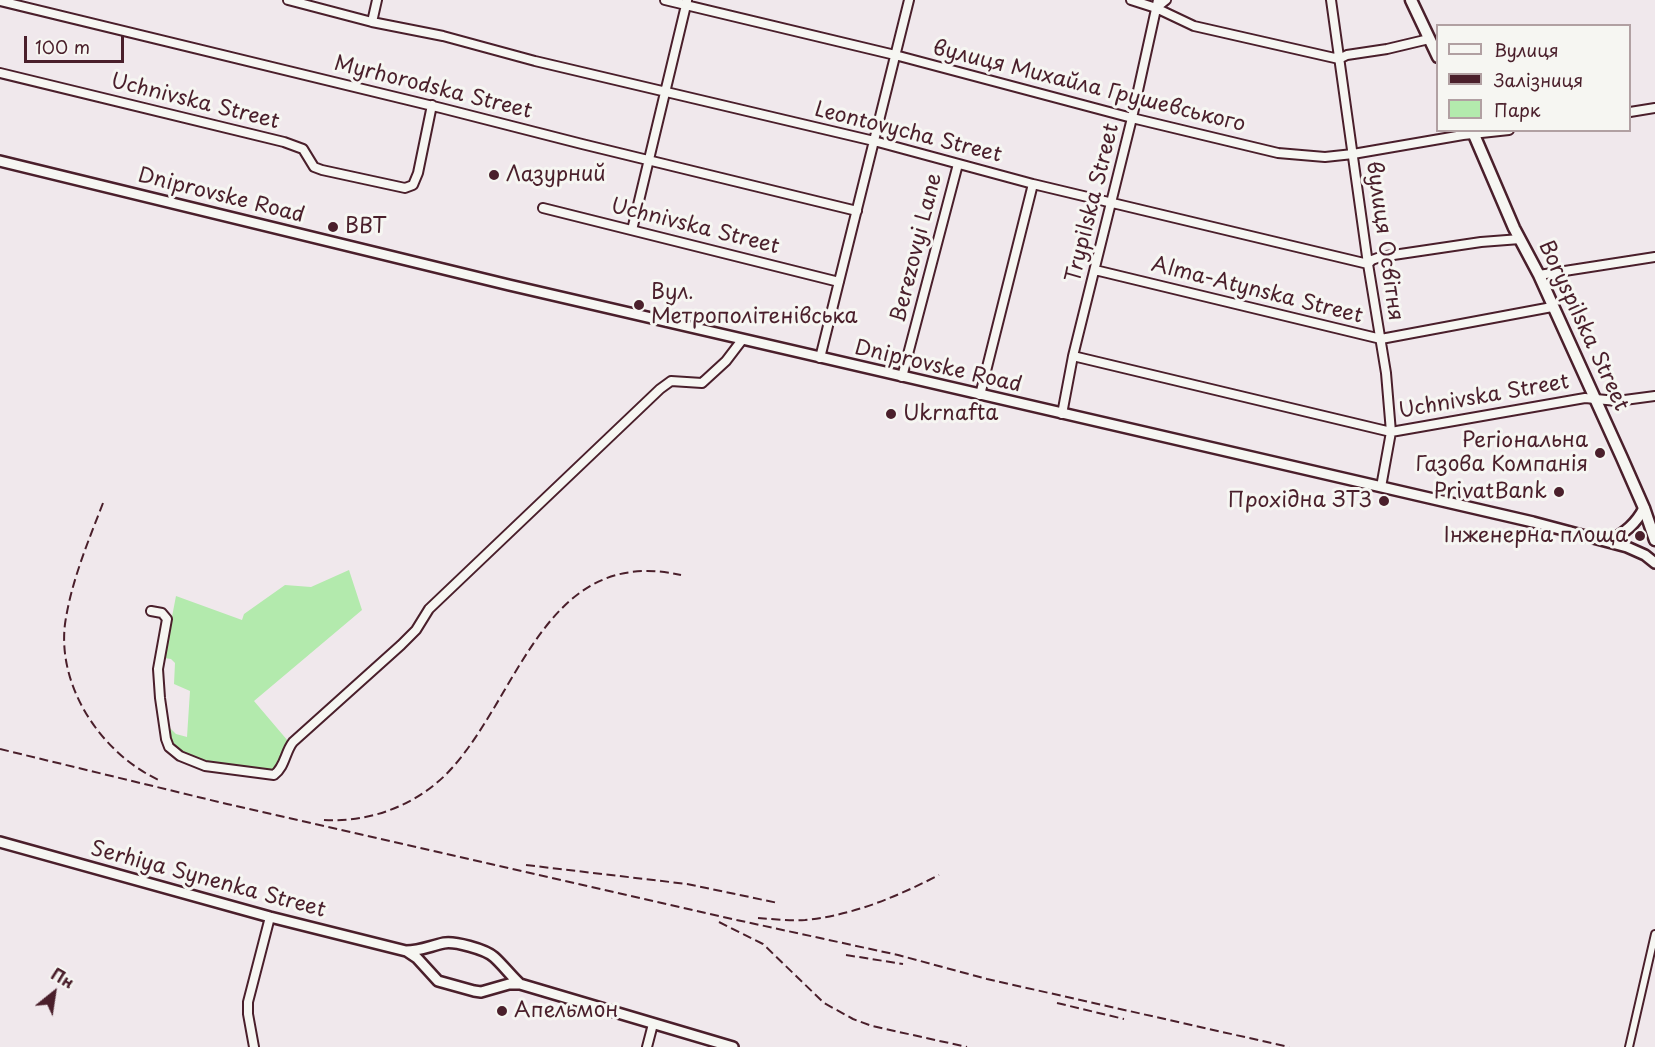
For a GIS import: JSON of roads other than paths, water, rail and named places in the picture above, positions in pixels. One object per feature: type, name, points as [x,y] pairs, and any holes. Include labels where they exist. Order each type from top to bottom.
[{"type":"main road","points":[[1411,0],[1436,55]]},
{"type":"main road","name":"Boryspilska Street","points":[[1472,132],[1596,400],[1644,508],[1655,540]]},
{"type":"street","name":"Leontovycha Street","points":[[288,0],[874,141],[1033,184],[1368,264]]},
{"type":"street","points":[[372,21],[377,0]]},
{"type":"street","name":"вулиця Михайла Грушевського","points":[[665,0],[686,3],[895,55],[1132,118],[1278,153],[1325,157],[1353,154],[1472,132]]},
{"type":"street","points":[[820,358],[909,0]]},
{"type":"street","points":[[1131,0],[1157,4],[1194,26],[1340,59],[1347,55],[1429,39]]},
{"type":"street","points":[[1157,4],[1166,0]]},
{"type":"street","name":"вулиця Освітня","points":[[1331,0],[1368,264],[1381,339],[1391,432],[1381,487]]},
{"type":"street","name":"Myrhorodska Street","points":[[0,1],[432,105],[857,211]]},
{"type":"street","points":[[632,230],[686,3]]},
{"type":"street","name":"Trypilska Street","points":[[1062,414],[1072,356],[1132,118],[1157,4]]},
{"type":"street","name":"Uchnivska Street","points":[[0,73],[284,142],[297,146],[308,154],[314,167],[405,188],[411,186],[418,173],[432,105]]},
{"type":"street","points":[[1631,112],[1655,108]]},
{"type":"street","name":"Dniprovske Road","points":[[0,161],[742,340],[1610,542],[1646,555],[1655,563]]},
{"type":"street","name":"Berezovyi Lane","points":[[902,377],[958,164]]},
{"type":"street","points":[[980,395],[1033,184]]},
{"type":"street","name":"Uchnivska Street","points":[[543,208],[839,282]]},
{"type":"street","points":[[1368,264],[1380,257],[1481,242],[1520,239]]},
{"type":"street","points":[[1539,275],[1655,258]]},
{"type":"street","name":"Alma-Atynska Street","points":[[1095,270],[1381,339],[1552,307]]},
{"type":"street","points":[[151,611],[162,614],[167,619],[158,669],[160,698],[169,747],[180,756],[205,766],[274,774],[279,770],[293,742],[401,645],[416,630],[432,606],[660,389],[672,381],[702,383],[726,361],[742,340]]},
{"type":"street","points":[[1072,356],[1391,432]]},
{"type":"street","name":"Uchnivska Street","points":[[1391,432],[1585,398],[1617,401],[1655,396]]},
{"type":"street","points":[[1610,542],[1627,530],[1638,519],[1644,508]]},
{"type":"street","name":"Serhiya Synenka Street","points":[[0,842],[270,917],[406,951],[418,951],[453,942],[494,957],[520,984]]},
{"type":"street","points":[[254,1047],[248,1002],[270,917]]},
{"type":"street","points":[[1629,1047],[1655,934]]},
{"type":"street","name":"Serhiya Synenka Street","points":[[406,951],[417,958],[438,981],[481,992],[499,986],[520,984],[733,1047]]},
{"type":"street","points":[[647,1047],[653,1024]]},
{"type":"railway","points":[[103,503],[71,593],[65,624],[64,648],[69,672],[77,696],[103,737],[140,770],[161,781]]},
{"type":"railway","points":[[324,820],[359,818],[394,809],[425,792],[439,781],[476,736],[542,631],[568,603],[598,582],[636,572],[681,575]]},
{"type":"railway","points":[[0,749],[227,804],[898,955],[987,979],[1289,1047]]},
{"type":"railway","points":[[526,865],[687,884],[778,903]]},
{"type":"railway","points":[[758,918],[805,920],[841,914],[891,898],[939,875]]},
{"type":"railway","points":[[719,922],[763,944],[824,1003],[853,1019],[872,1026],[967,1047]]},
{"type":"railway","points":[[846,955],[903,964]]},
{"type":"railway","points":[[1057,1003],[1124,1019]]},
{"type":"place","name":"Лазурний","points":[[494,175]]},
{"type":"place","name":"ВВТ","points":[[333,227]]},
{"type":"place","name":"Вул. Метрополітенівська","points":[[639,305]]},
{"type":"place","name":"Ukrnafta","points":[[891,414]]},
{"type":"place","name":"Регіональна Газова Компанія","points":[[1600,453]]},
{"type":"place","name":"PrivatBank","points":[[1559,492]]},
{"type":"place","name":"Прохідна ЗТЗ","points":[[1384,501]]},
{"type":"place","name":"Інженерна площа","points":[[1640,536]]},
{"type":"place","name":"Апельмон","points":[[502,1011]]}]
